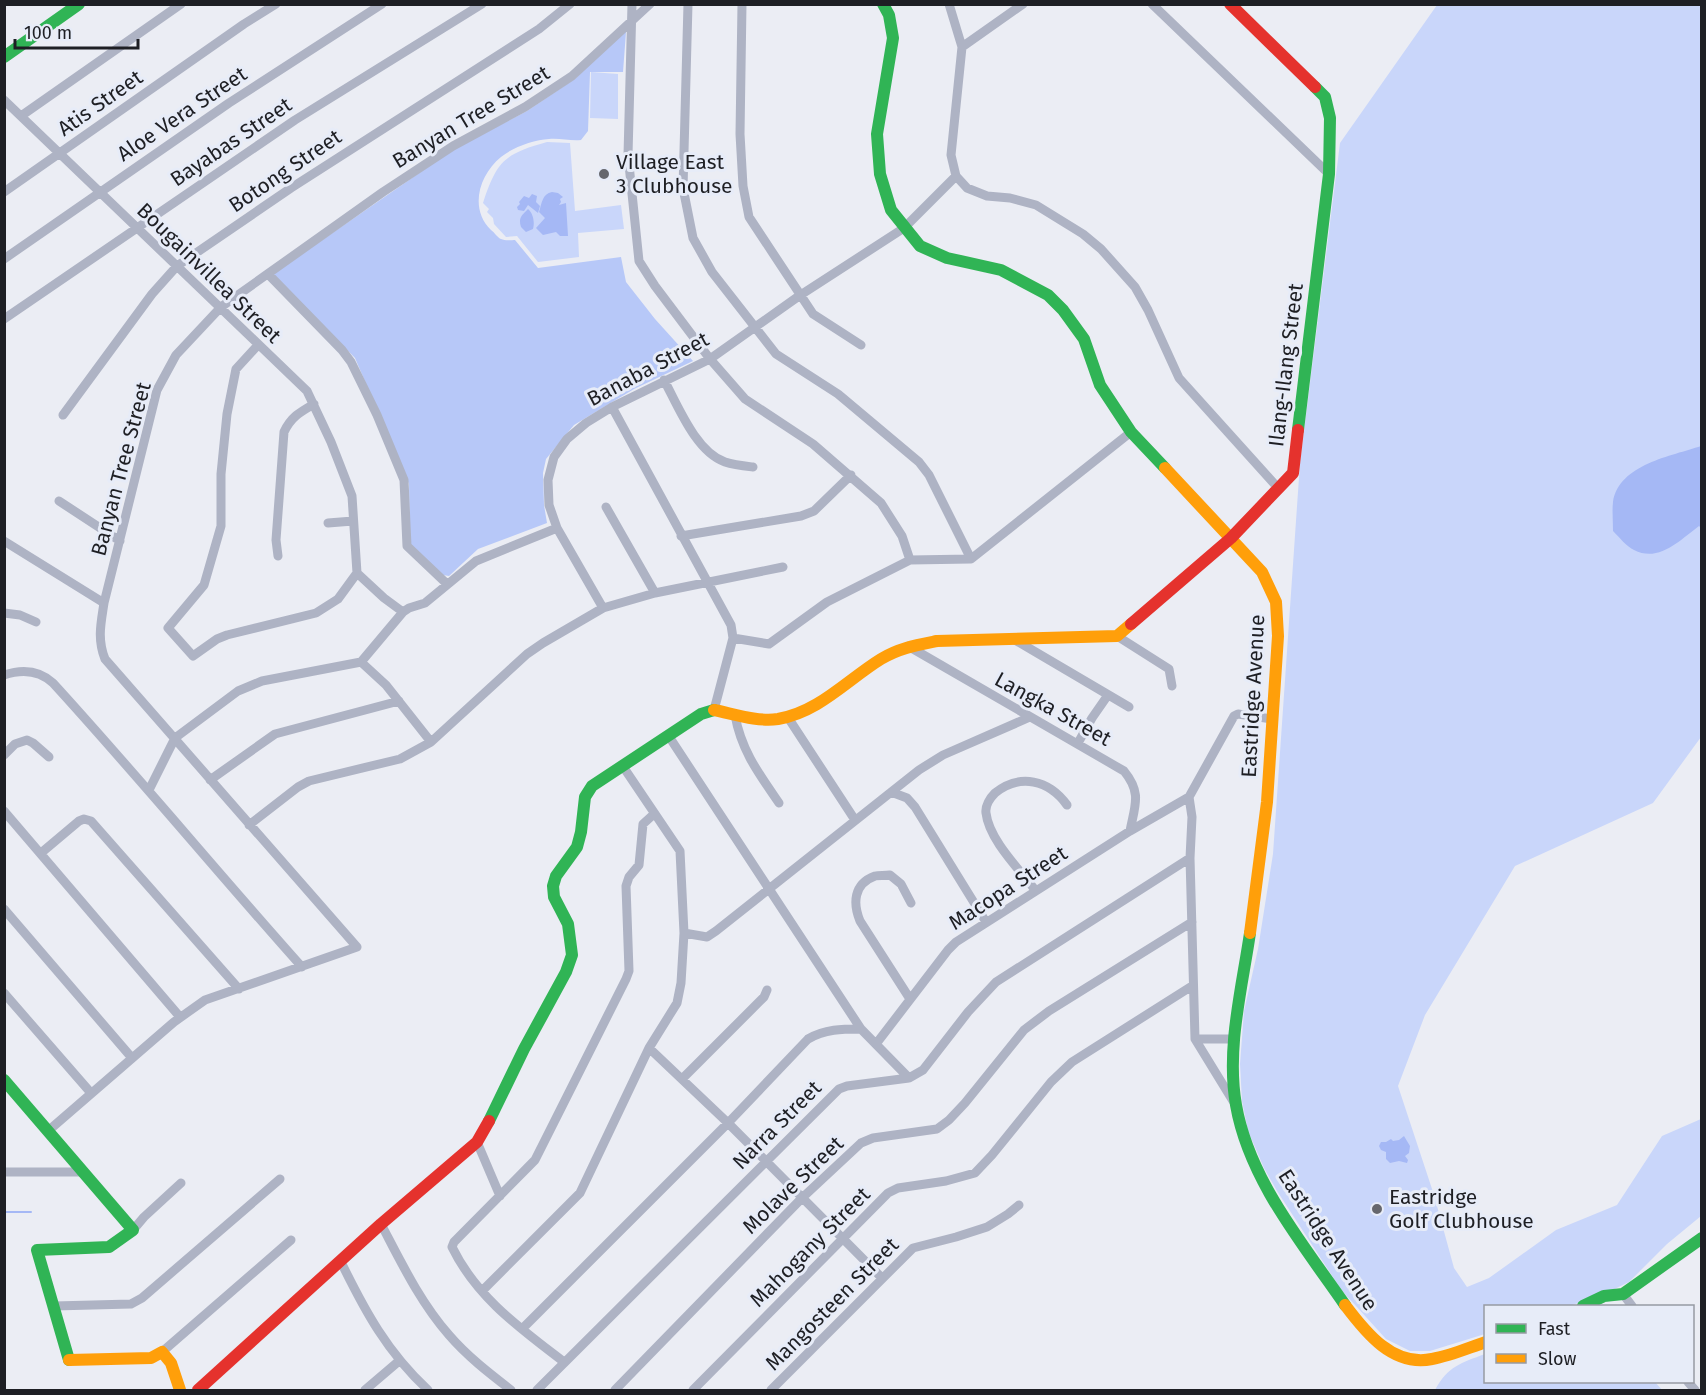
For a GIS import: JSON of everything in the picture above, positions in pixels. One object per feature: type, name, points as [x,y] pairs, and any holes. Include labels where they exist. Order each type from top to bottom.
[{"type":"street","points":[[4,57],[79,4]]},
{"type":"street","points":[[21,116],[181,4]]},
{"type":"street","name":"Atis Street","points":[[4,192],[276,4]]},
{"type":"street","name":"Aloe Vera Street","points":[[4,259],[229,103],[382,4]]},
{"type":"street","name":"Bayabas Street","points":[[4,319],[295,120],[482,4]]},
{"type":"street","name":"Botong Street","points":[[63,415],[152,294],[177,266],[300,182],[538,29],[570,4]]},
{"type":"street","points":[[632,4],[628,155],[639,261],[710,359],[745,399],[813,444],[881,502],[902,536],[910,560]]},
{"type":"street","name":"Banyan Tree Street","points":[[302,967],[357,947],[105,659],[99,637],[105,603],[157,390],[176,354],[221,307],[453,146],[525,107],[572,76],[651,4]]},
{"type":"street","points":[[688,4],[683,188],[693,238],[712,272],[776,354],[838,394],[919,462],[929,475],[971,559]]},
{"type":"street","points":[[742,4],[740,134],[743,186],[749,217],[799,297],[813,314],[861,345]]},
{"type":"street","name":"Eastridge Avenue","points":[[884,4],[889,15],[893,38],[877,134],[884,192],[891,210],[920,246],[947,258],[1001,270],[1048,295],[1063,310],[1084,339],[1100,385],[1131,432],[1262,572],[1274,592],[1279,614],[1268,798],[1234,1039],[1236,1105],[1244,1136],[1276,1202],[1346,1307],[1368,1334],[1390,1353],[1411,1360],[1428,1360],[1484,1342]]},
{"type":"street","points":[[949,4],[962,47],[951,155],[956,176],[967,188],[987,196],[1010,198],[1036,205],[1083,234],[1101,249],[1134,287],[1148,310],[1179,378],[1279,489]]},
{"type":"street","points":[[962,47],[1023,4]]},
{"type":"street","points":[[1152,4],[1329,174]]},
{"type":"street","name":"Ilang-Ilang Street","points":[[1118,636],[1230,537],[1293,473],[1329,174],[1330,118],[1325,98],[1230,4]]},
{"type":"street","name":"Bougainvillea Street","points":[[4,100],[307,391],[352,496],[353,521]]},
{"type":"street","name":"Banaba Street","points":[[603,609],[557,528],[549,505],[548,480],[554,457],[573,433],[612,407],[710,359],[904,228],[956,176]]},
{"type":"street","points":[[268,274],[351,362],[377,415],[404,480],[407,546],[447,584]]},
{"type":"street","points":[[258,345],[236,369],[227,414],[221,474],[221,526],[204,585],[168,628],[193,656],[227,634],[316,613],[338,598],[357,573],[353,521],[328,523]]},
{"type":"street","points":[[664,380],[697,440],[709,453],[724,462],[753,467]]},
{"type":"street","points":[[278,555],[276,540],[284,432],[296,414],[314,405]]},
{"type":"street","points":[[612,407],[731,625],[733,638],[714,710]]},
{"type":"street","points":[[733,638],[769,644],[827,602],[910,560],[971,559],[1131,432]]},
{"type":"street","points":[[681,536],[801,516],[814,511],[850,475]]},
{"type":"street","points":[[59,501],[120,541]]},
{"type":"street","points":[[606,507],[655,593]]},
{"type":"street","points":[[149,790],[175,738],[238,691],[262,681],[361,662],[404,612],[425,603],[476,561],[557,528]]},
{"type":"street","points":[[4,541],[105,603]]},
{"type":"street","points":[[249,825],[309,781],[400,759],[431,742],[527,654],[603,609],[655,593],[783,567]]},
{"type":"street","points":[[357,573],[384,598],[404,612]]},
{"type":"street","points":[[4,613],[20,615],[36,622]]},
{"type":"street","points":[[198,1390],[381,1224],[477,1142],[566,972],[572,955],[567,924],[554,897],[553,886],[556,876],[578,847],[582,832],[585,797],[592,786],[701,714],[714,710],[751,718],[776,719],[800,713],[819,703],[866,668],[908,646],[937,641],[1118,636],[1169,669],[1172,686]]},
{"type":"street","points":[[1012,638],[1129,707]]},
{"type":"street","name":"Langka Street","points":[[908,646],[1124,771],[1132,781],[1137,793],[1130,831]]},
{"type":"street","points":[[361,662],[386,685],[431,742]]},
{"type":"street","points":[[4,675],[30,671],[46,676],[149,790],[212,867],[302,967],[205,1000],[180,1017],[48,1131]]},
{"type":"street","points":[[1078,744],[1108,695]]},
{"type":"street","points":[[210,780],[275,734],[399,701]]},
{"type":"street","points":[[1236,1105],[1195,1039],[1190,858],[1192,817],[1189,797],[1234,716],[1238,714],[1272,719]]},
{"type":"street","points":[[735,715],[741,741],[748,757],[779,802]]},
{"type":"street","points":[[788,716],[855,820]]},
{"type":"street","points":[[684,933],[706,937],[919,770],[943,755],[1030,717]]},
{"type":"street","points":[[669,735],[861,1029],[909,1078],[923,1070],[968,1012],[996,982],[1190,858]]},
{"type":"street","points":[[4,756],[15,744],[27,740],[49,758]]},
{"type":"street","points":[[482,1291],[580,1193],[649,1048],[677,1003],[681,983],[684,933],[680,852],[622,765]]},
{"type":"street","points":[[1036,891],[992,834],[986,812],[990,798],[1002,788],[1020,780],[1037,782],[1060,796],[1067,805]]},
{"type":"street","points":[[891,792],[907,798],[915,807],[986,922]]},
{"type":"street","name":"Macopa Street","points":[[876,1044],[956,942],[1130,831],[1189,797]]},
{"type":"street","points":[[4,811],[180,1017]]},
{"type":"street","points":[[564,1362],[496,1308],[459,1261],[452,1247],[454,1242],[535,1160],[626,979],[629,971],[626,886],[629,877],[639,865],[643,824],[654,814]]},
{"type":"street","points":[[40,853],[79,821],[84,819],[91,821],[238,989]]},
{"type":"street","points":[[910,999],[860,921],[855,908],[855,897],[864,884],[874,876],[890,875],[901,884],[911,903]]},
{"type":"street","points":[[4,909],[132,1058]]},
{"type":"street","name":"Molave Street","points":[[615,1390],[802,1198],[861,1143],[873,1138],[938,1129],[950,1120],[1024,1030],[1049,1011],[1192,922]]},
{"type":"street","name":"Mahogany Street","points":[[693,1390],[888,1193],[898,1188],[946,1181],[975,1173],[1051,1082],[1072,1062],[1192,986]]},
{"type":"street","points":[[681,1079],[764,997],[767,990]]},
{"type":"street","points":[[4,993],[91,1093]]},
{"type":"street","points":[[522,1329],[728,1123],[808,1039],[820,1032],[861,1029]]},
{"type":"street","points":[[1195,1039],[1234,1039]]},
{"type":"street","points":[[649,1048],[728,1123],[882,1278]]},
{"type":"street","name":"Narra Street","points":[[537,1390],[839,1089],[909,1078]]},
{"type":"street","points":[[4,1080],[133,1230]]},
{"type":"street","points":[[477,1142],[500,1196]]},
{"type":"street","points":[[4,1172],[82,1172]]},
{"type":"street","points":[[54,1306],[131,1304],[142,1298],[280,1179]]},
{"type":"street","points":[[181,1183],[144,1216],[133,1230],[109,1247],[37,1250],[69,1360],[151,1358],[162,1352],[291,1240]]},
{"type":"street","name":"Mangosteen Street","points":[[771,1390],[913,1248],[987,1227],[1019,1204]]},
{"type":"street","points":[[381,1224],[412,1283],[448,1335],[469,1357],[511,1390]]},
{"type":"street","points":[[1584,1305],[1604,1296],[1623,1294],[1701,1238]]},
{"type":"street","points":[[341,1262],[369,1320],[399,1361],[428,1390]]},
{"type":"street","points":[[1623,1294],[1631,1305]]},
{"type":"street","points":[[162,1352],[171,1363],[180,1390]]},
{"type":"street","points":[[365,1390],[399,1361]]},
{"type":"shaded area","points":[[1437,5],[1701,5],[1701,737],[1653,803],[1515,866],[1425,1015],[1398,1086],[1434,1195],[1454,1268],[1467,1287],[1489,1278],[1556,1230],[1617,1205],[1662,1136],[1701,1119],[1701,1216],[1667,1244],[1629,1282],[1600,1296],[1572,1305],[1484,1305],[1484,1334],[1430,1351],[1410,1351],[1386,1339],[1342,1291],[1264,1168],[1248,1131],[1242,1101],[1240,1064],[1244,1011],[1258,949],[1273,854],[1300,463],[1340,143]]},
{"type":"shaded area","points":[[621,31],[626,32],[623,72],[590,72],[588,131],[581,140],[537,141],[506,153],[493,164],[482,182],[480,212],[484,222],[497,236],[503,240],[515,240],[538,268],[621,257],[626,282],[655,319],[693,361],[634,389],[574,425],[546,459],[543,473],[547,523],[478,549],[449,576],[443,575],[410,545],[409,484],[355,358],[273,274],[454,149],[527,111],[576,78]]},
{"type":"shaded area","points":[[591,72],[618,74],[618,119],[590,118]]},
{"type":"shaded area","points":[[547,142],[570,143],[575,211],[621,205],[624,229],[578,233],[579,257],[538,262],[517,236],[506,237],[494,224],[493,218],[487,212],[489,209],[483,203],[493,177],[504,161],[532,146]]},
{"type":"shaded area","points":[[552,192],[563,197],[559,205],[566,203],[568,236],[560,236],[556,232],[543,235],[536,228],[545,218],[539,212],[543,199]]},
{"type":"shaded area","points":[[532,194],[537,196],[536,202],[540,206],[538,213],[528,205],[524,211],[518,210],[519,202],[524,196],[529,198]]},
{"type":"shaded area","points":[[528,209],[534,226],[526,232],[521,227],[520,219]]},
{"type":"shaded area","points":[[1701,446],[1701,528],[1699,526],[1661,552],[1652,554],[1631,549],[1613,531],[1613,502],[1617,489],[1636,470],[1662,458]]},
{"type":"shaded area","points":[[1404,1136],[1410,1146],[1409,1153],[1405,1156],[1407,1163],[1399,1161],[1390,1163],[1386,1159],[1386,1152],[1379,1146],[1381,1142],[1391,1139],[1399,1140]]},
{"type":"shaded area","points":[[1484,1354],[1484,1383],[1656,1383],[1662,1390],[1435,1390],[1450,1370]]},
{"type":"waterway","points":[[4,1212],[31,1212]]},
{"type":"traffic: fast","points":[[4,57],[79,4]]},
{"type":"traffic: fast","points":[[883,4],[889,15],[893,38],[877,134],[880,174],[891,210],[920,246],[947,258],[1001,270],[1048,295],[1063,310],[1084,339],[1100,385],[1131,432],[1165,468]]},
{"type":"traffic: fast","points":[[1298,430],[1329,174],[1330,118],[1325,97],[1315,87]]},
{"type":"traffic: fast","points":[[489,1121],[524,1049],[566,972],[572,955],[568,924],[554,897],[553,886],[556,876],[577,847],[585,797],[592,786],[701,714],[714,710]]},
{"type":"traffic: fast","points":[[1250,933],[1236,1019],[1233,1062],[1233,1084],[1243,1133],[1265,1185],[1295,1235],[1345,1305]]},
{"type":"traffic: fast","points":[[4,1080],[133,1230],[109,1247],[37,1250],[69,1360]]},
{"type":"traffic: fast","points":[[1585,1305],[1604,1296],[1623,1294],[1702,1238]]},
{"type":"traffic: slow","points":[[1165,468],[1262,572],[1276,602],[1278,636],[1267,802],[1250,933]]},
{"type":"traffic: slow","points":[[714,710],[762,719],[778,719],[793,715],[820,702],[888,655],[922,644],[937,641],[1117,636],[1131,624]]},
{"type":"traffic: slow","points":[[1345,1305],[1382,1346],[1405,1358],[1432,1359],[1484,1343]]},
{"type":"traffic: slow","points":[[69,1360],[151,1358],[162,1352],[171,1363],[180,1390]]},
{"type":"traffic: jam","points":[[1230,4],[1315,87]]},
{"type":"traffic: jam","points":[[1131,624],[1231,538],[1293,473],[1298,430]]},
{"type":"traffic: jam","points":[[198,1390],[381,1224],[477,1142],[489,1121]]},
{"type":"place","name":"Village East 3 Clubhouse","points":[[604,174]]},
{"type":"place","name":"Eastridge Golf Clubhouse","points":[[1377,1209]]}]
